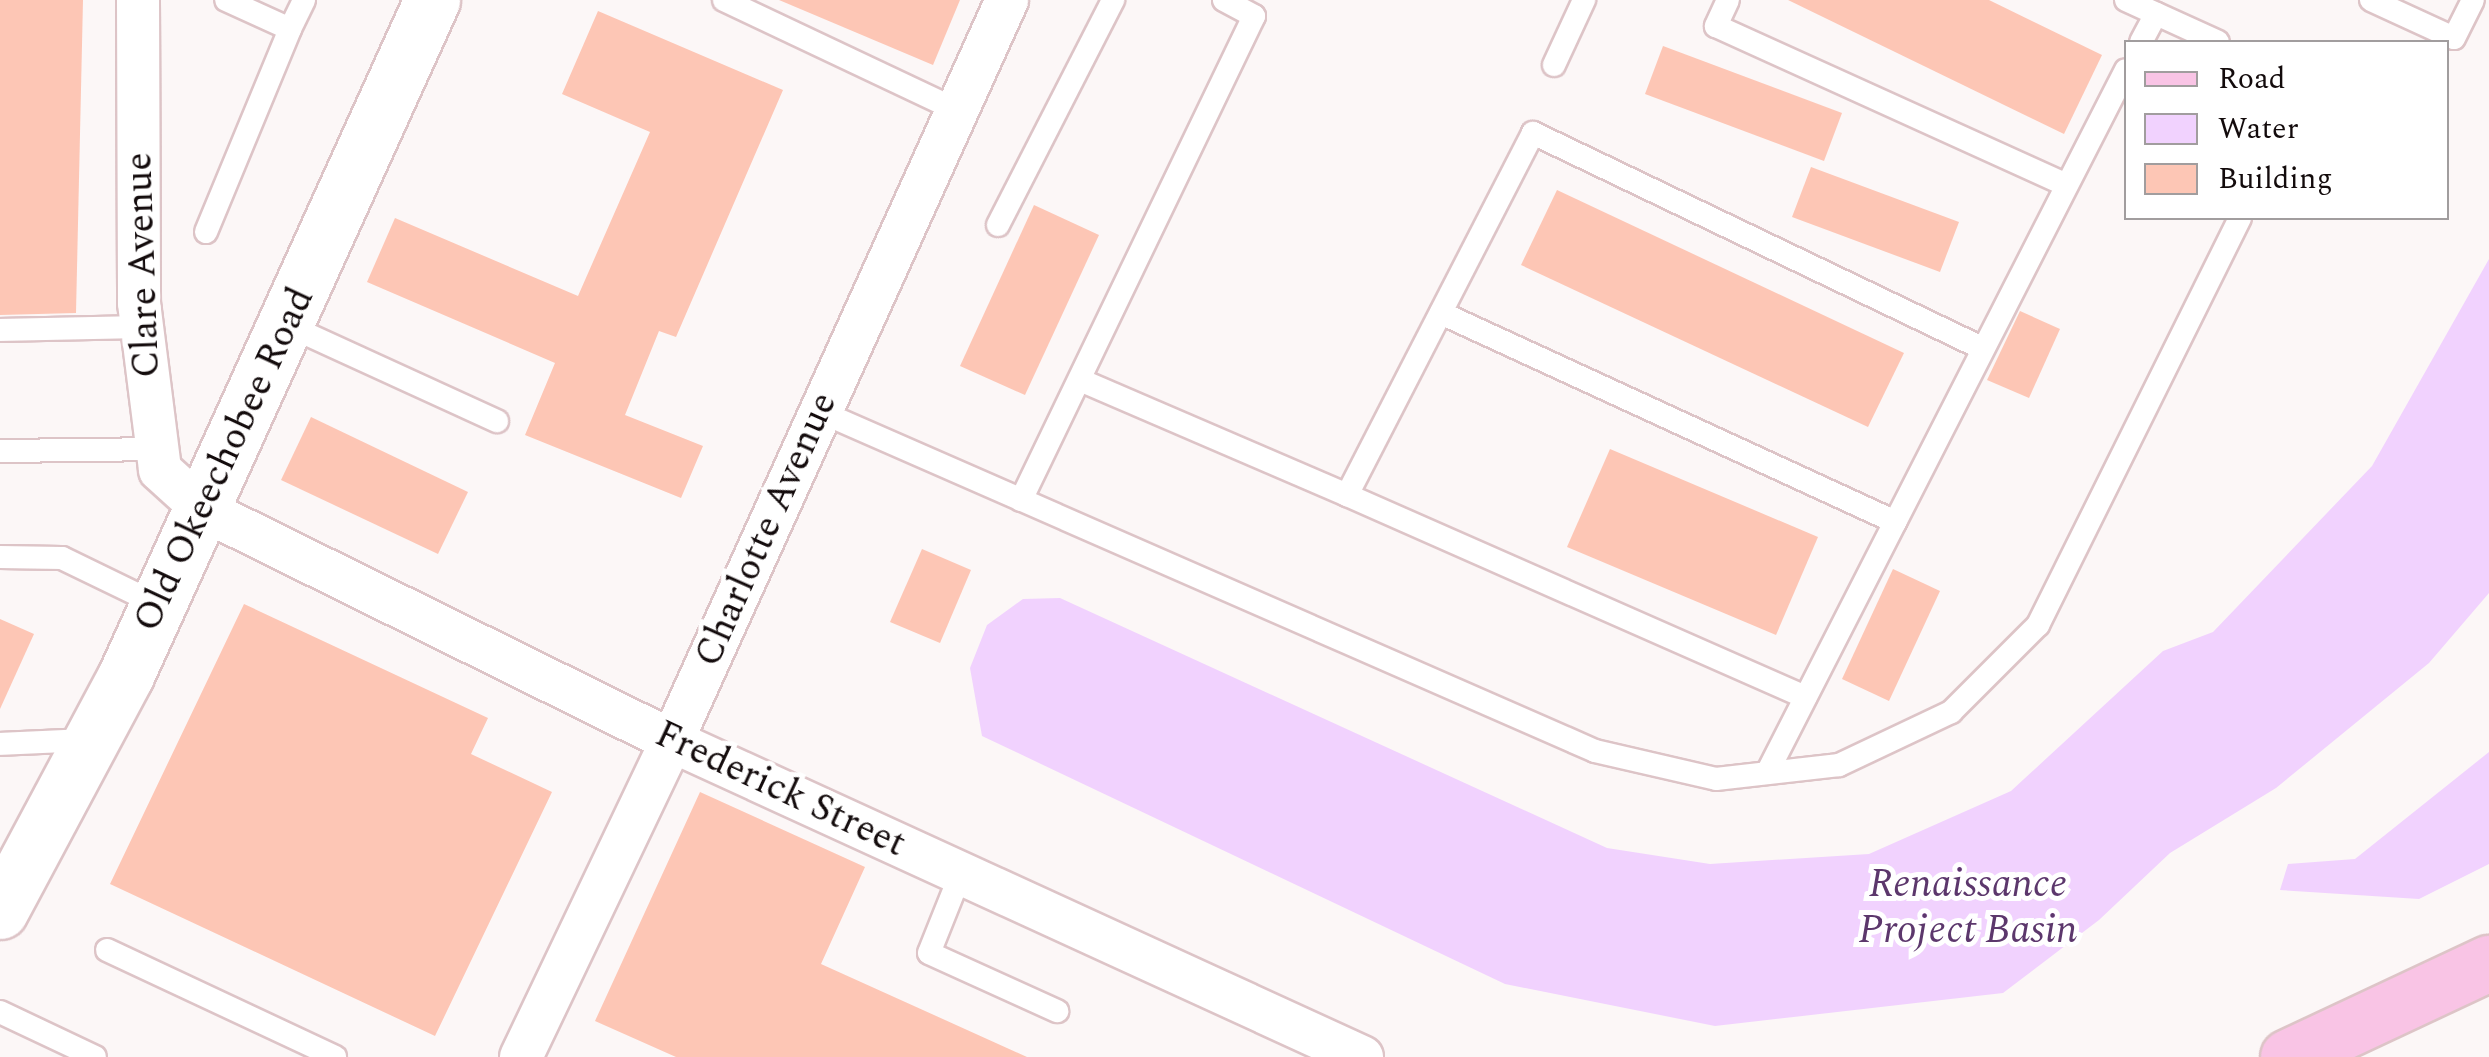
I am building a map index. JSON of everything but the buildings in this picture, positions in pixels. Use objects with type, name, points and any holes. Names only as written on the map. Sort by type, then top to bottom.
[{"type":"main road","points":[[2288,1057],[2485,969]]},
{"type":"street","name":"Clare Avenue","points":[[138,0],[142,328],[157,449],[160,470],[204,510]]},
{"type":"street","name":"Old Okeechobee Road","points":[[0,912],[13,859],[91,740],[204,510],[432,0]]},
{"type":"street","name":"Charlotte Avenue","points":[[520,1057],[672,741],[1007,0]]},
{"type":"street","name":"Frederick Street","points":[[204,510],[672,741],[1362,1057]]},
{"type":"lane","points":[[226,0],[290,29]]},
{"type":"lane","points":[[206,232],[304,0]]},
{"type":"lane","points":[[724,0],[957,110]]},
{"type":"lane","points":[[998,225],[1114,0]]},
{"type":"lane","points":[[1021,500],[1254,16],[1224,0]]},
{"type":"lane","points":[[1554,65],[1584,0]]},
{"type":"lane","points":[[1728,0],[1716,26],[2066,186]]},
{"type":"lane","points":[[2126,0],[2214,40]]},
{"type":"lane","points":[[2371,0],[2454,38],[2473,0]]},
{"type":"lane","points":[[2142,40],[2156,14]]},
{"type":"lane","points":[[1767,774],[2124,74]]},
{"type":"lane","points":[[1348,495],[1533,133],[1983,349]]},
{"type":"lane","points":[[821,412],[1595,751],[1716,779],[1839,765],[1950,712],[2038,625],[2239,220]]},
{"type":"lane","points":[[1441,313],[1895,522]]},
{"type":"lane","points":[[287,325],[497,421]]},
{"type":"lane","points":[[0,330],[142,328]]},
{"type":"lane","points":[[1080,380],[1806,697]]},
{"type":"lane","points":[[0,451],[157,449]]},
{"type":"lane","points":[[0,557],[62,558],[158,605]]},
{"type":"lane","points":[[0,744],[91,740]]},
{"type":"lane","points":[[961,873],[928,953],[1058,1011]]},
{"type":"lane","points":[[107,950],[335,1057]]},
{"type":"lane","points":[[0,1012],[95,1057]]},
{"type":"water","name":"Renaissance Project Basin","points":[[2489,259],[2489,593],[2429,663],[2276,788],[2170,853],[2099,920],[2003,993],[1715,1026],[1505,984],[982,736],[970,668],[987,625],[1023,599],[1060,598],[1607,848],[1710,864],[1869,854],[2011,791],[2163,651],[2213,632],[2372,466]]},
{"type":"water","points":[[2489,752],[2489,864],[2419,899],[2280,890],[2288,864],[2355,859]]}]
